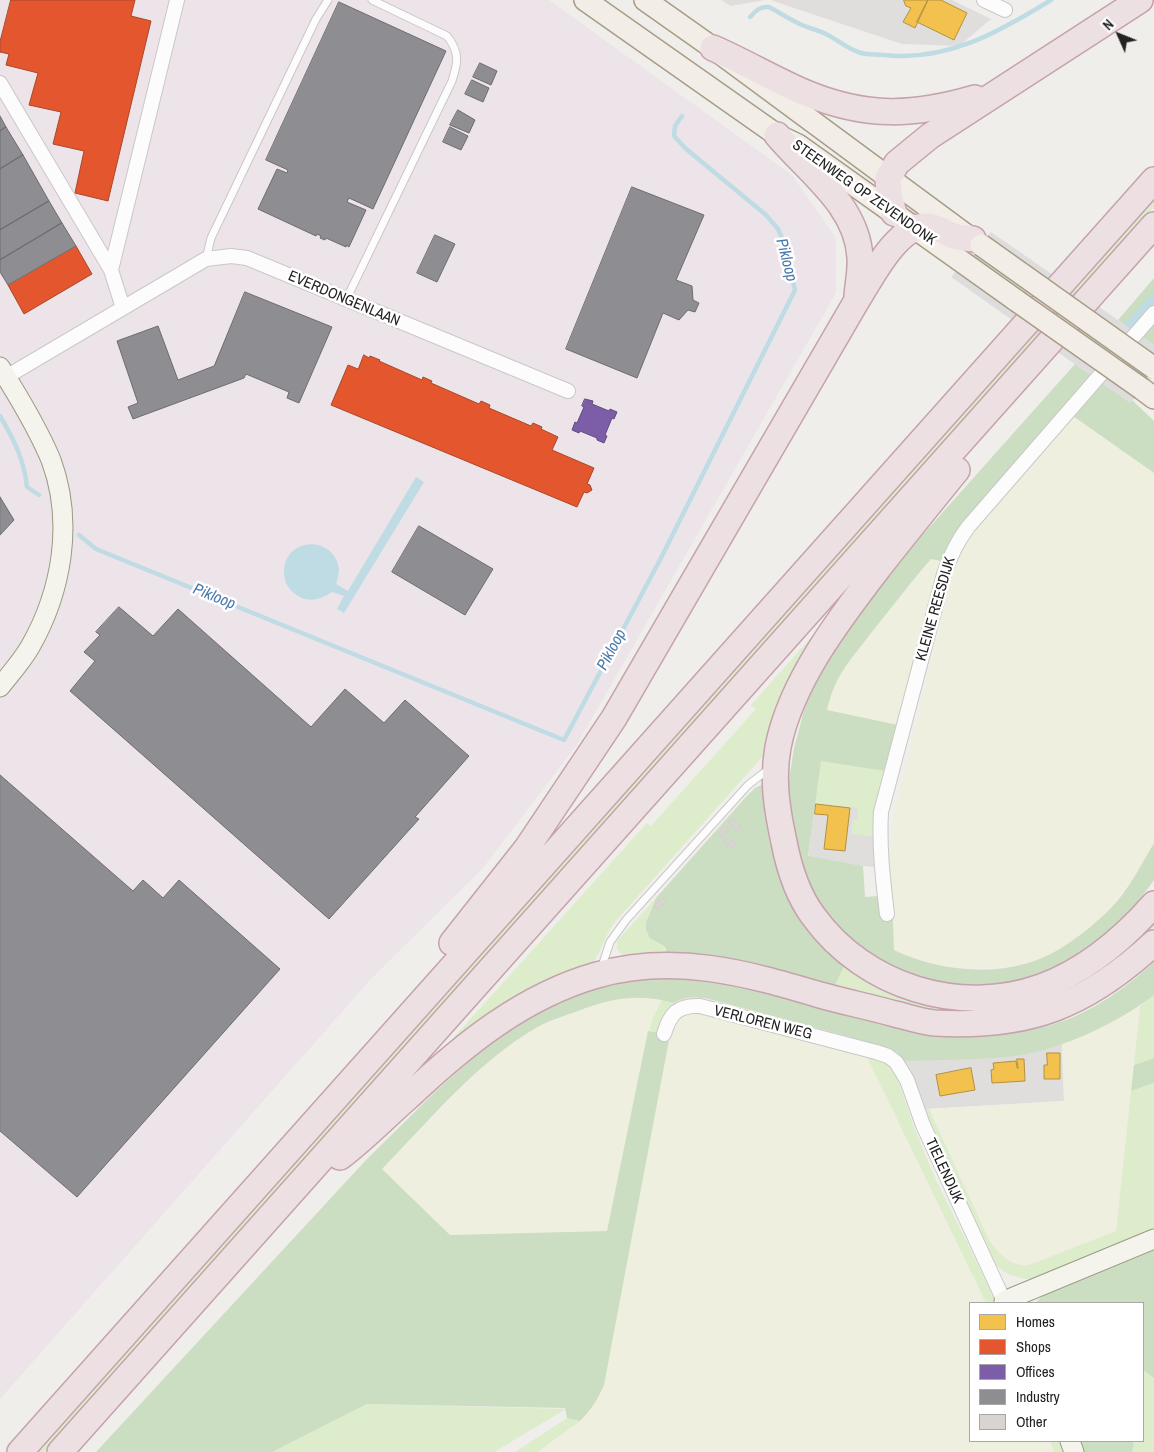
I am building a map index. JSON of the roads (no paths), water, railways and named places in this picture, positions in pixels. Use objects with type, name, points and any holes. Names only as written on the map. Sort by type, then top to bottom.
[{"type":"highway","points":[[894,213],[889,196],[888,178],[897,162],[930,136],[996,92],[1140,0]]},
{"type":"highway","points":[[714,48],[808,94],[858,109],[884,112],[916,112],[948,106],[996,92]]},
{"type":"highway","points":[[777,135],[832,194],[851,225],[858,242],[860,258],[856,302]]},
{"type":"highway","points":[[20,1452],[1154,180]]},
{"type":"highway","points":[[60,1452],[1154,225]]},
{"type":"highway","points":[[398,1028],[413,992],[527,848],[614,718],[856,302],[888,251],[905,235],[916,228],[927,226],[977,242]]},
{"type":"highway","points":[[1014,382],[976,446],[846,611],[809,669],[791,707],[778,747],[774,790],[787,860],[803,900],[814,917],[844,950],[875,973],[895,982],[935,995],[960,998],[1006,996],[1025,992],[1064,977],[1092,959],[1133,926],[1154,904]]},
{"type":"highway","points":[[296,1187],[348,1152],[460,1050],[506,1016],[556,990],[599,974],[649,966],[697,966],[759,977],[824,996],[933,1023],[1001,1022],[1057,1009],[1080,998],[1120,972],[1154,943]]},
{"type":"main road","name":"STEENWEG OP ZEVENDONK","points":[[585,0],[777,135],[798,146],[916,228],[1148,394]]},
{"type":"main road","name":"STEENWEG OP ZEVENDONK","points":[[645,0],[714,48],[888,178],[1154,368]]},
{"type":"street","points":[[110,270],[177,0]]},
{"type":"street","points":[[984,0],[1005,10]]},
{"type":"street","points":[[0,83],[110,270],[123,308]]},
{"type":"street","name":"EVERDONGENLAAN","points":[[0,687],[29,648],[49,609],[59,569],[64,535],[61,500],[50,460],[3,372],[123,308],[206,259],[231,256],[247,258],[568,391]]},
{"type":"street","name":"KLEINE REESDIJK","points":[[887,914],[881,856],[881,812],[950,556],[957,541],[968,527],[1154,313]]},
{"type":"street","name":"VERLOREN WEG","points":[[664,1034],[668,1021],[673,1014],[690,1006],[700,1006],[876,1052]]},
{"type":"street","name":"TIELENDIJK","points":[[876,1052],[888,1056],[896,1062],[907,1080],[923,1125],[1004,1302],[1154,1239]]},
{"type":"lane","points":[[206,259],[210,238],[312,28],[328,0]]},
{"type":"lane","points":[[346,300],[452,81],[457,66],[457,53],[453,43],[447,36],[372,0]]},
{"type":"lane","points":[[599,974],[610,942],[626,920],[748,785],[765,772],[776,768]]},
{"type":"water","points":[[1154,291],[1154,306],[1132,330],[1124,325]]},
{"type":"water","points":[[416,477],[424,482],[344,613],[337,609],[344,596],[332,592],[321,598],[308,600],[296,595],[291,590],[284,576],[286,560],[300,546],[310,544],[319,545],[328,550],[335,558],[339,569],[336,584],[348,591]]},
{"type":"waterway","name":"Pikloop","points":[[750,17],[761,8],[769,7],[861,53],[907,56],[929,54],[972,42],[1012,23],[1051,0]]},
{"type":"waterway","name":"Pikloop","points":[[79,535],[96,549],[564,740],[661,558],[795,290],[785,245],[778,229],[766,215],[685,148],[674,136],[675,126],[682,116]]},
{"type":"waterway","name":"Pikloop","points":[[0,416],[18,450],[27,487],[39,495]]}]
